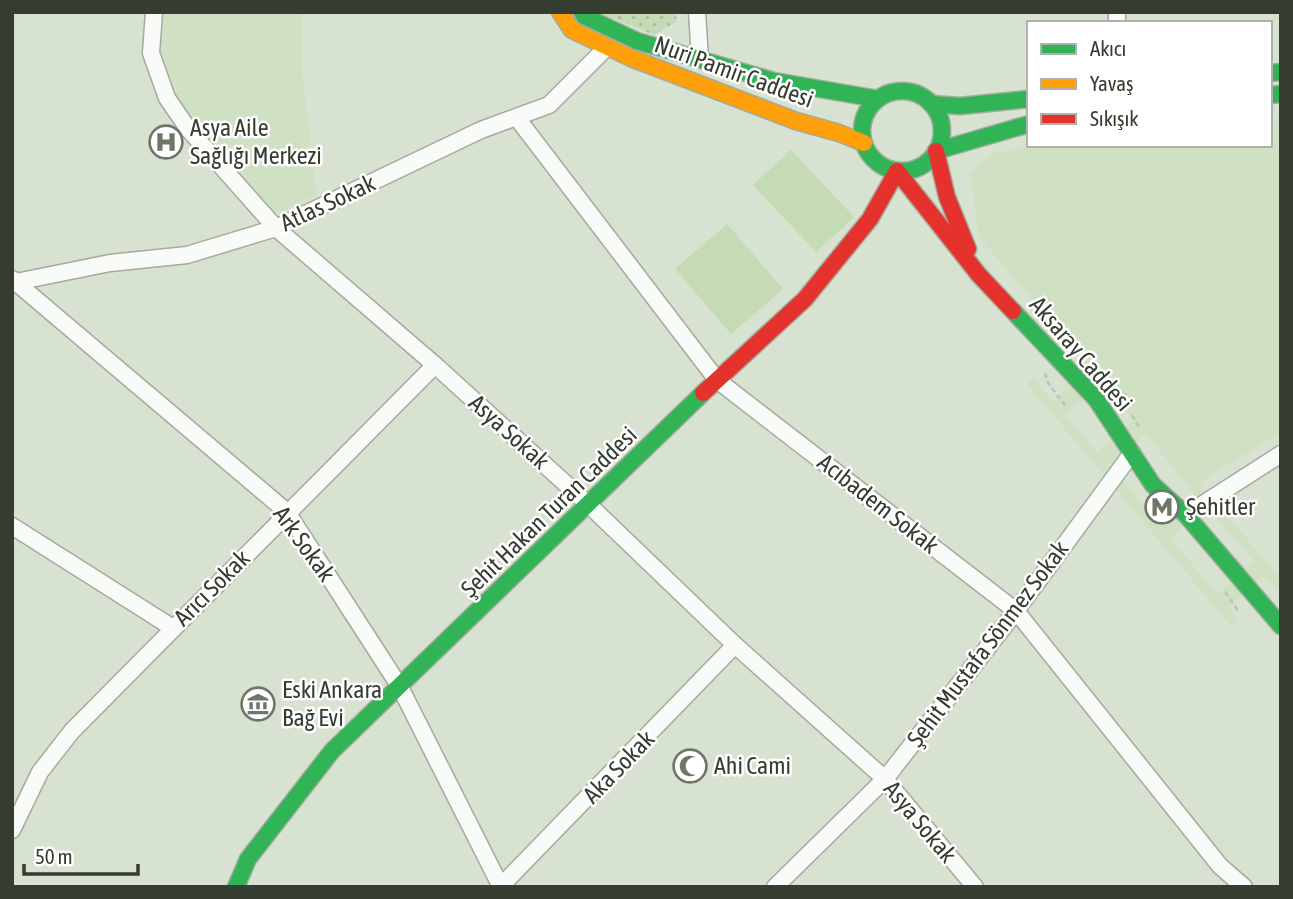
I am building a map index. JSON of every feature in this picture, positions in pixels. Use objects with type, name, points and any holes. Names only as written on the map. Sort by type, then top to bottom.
[{"type":"main road","name":"Nuri Pamir Caddesi","points":[[560,12],[572,30],[631,58],[796,121],[864,143]]},
{"type":"main road","name":"Nuri Pamir Caddesi","points":[[582,12],[584,16],[637,41],[774,81],[878,99]]},
{"type":"main road","points":[[979,275],[947,197],[936,151],[941,127],[938,113],[922,97],[911,92],[888,93],[869,108],[864,119],[864,143],[876,162],[897,171],[919,167],[936,151],[1027,125]]},
{"type":"main road","points":[[931,104],[960,106],[1027,99]]},
{"type":"main road","name":"Şehit Hakan Turan Caddesi","points":[[236,887],[248,859],[332,751],[717,380],[805,299],[870,219],[897,171]]},
{"type":"main road","name":"Aksaray Caddesi","points":[[897,171],[979,275],[1096,399],[1153,485],[1186,515],[1281,626]]},
{"type":"street","name":"Asya Sokak","points":[[154,12],[151,53],[167,98],[189,130],[276,228],[435,365],[589,505],[735,645],[885,779],[975,887]]},
{"type":"street","points":[[697,12],[700,59]]},
{"type":"street","name":"Atlas Sokak","points":[[14,280],[110,263],[187,255],[276,228],[481,130],[549,105],[607,47]]},
{"type":"street","name":"Acıbadem Sokak","points":[[517,118],[717,380],[1016,611],[1220,866],[1244,887]]},
{"type":"street","name":"Ark Sokak","points":[[14,280],[287,512],[400,687],[501,886]]},
{"type":"street","name":"Arıcı Sokak","points":[[12,830],[40,772],[72,731],[435,365]]},
{"type":"street","name":"Şehit Mustafa Sönmez Sokak","points":[[775,887],[885,779],[1016,611],[1132,453]]},
{"type":"street","points":[[1186,515],[1281,454]]},
{"type":"street","points":[[12,526],[173,628]]},
{"type":"street","name":"Aka Sokak","points":[[501,886],[735,645]]},
{"type":"path","points":[[1048,383],[1067,408]]},
{"type":"path","points":[[1120,398],[1126,394]]},
{"type":"shaded area","points":[[164,12],[301,12],[302,69],[316,195],[274,215],[192,120],[176,97],[161,63]]},
{"type":"shaded area","points":[[598,12],[675,12],[677,21],[654,35]]},
{"type":"shaded area","points":[[1281,121],[1281,432],[1201,481],[1196,479],[1281,579],[1281,584],[1276,588],[1265,575],[1228,607],[1239,620],[1231,626],[1027,384],[1034,378],[1053,401],[1089,369],[1070,346],[1072,344],[978,236],[971,174],[993,153],[1034,147],[1272,147],[1272,122]],"holes":[[[1102,383],[1134,420],[1097,452],[1065,414]],[[1146,434],[1195,494],[1159,525],[1109,465],[1118,458],[1127,466],[1130,446]],[[1206,506],[1254,561],[1246,566],[1237,558],[1235,579],[1217,594],[1170,538]]]},
{"type":"shaded area","points":[[791,150],[854,217],[816,252],[753,185]]},
{"type":"shaded area","points":[[727,224],[783,289],[731,334],[675,269]]},
{"type":"traffic: fast","points":[[582,12],[584,16],[637,41],[774,81],[878,99]]},
{"type":"traffic: fast","points":[[1272,73],[1281,72]]},
{"type":"traffic: fast","points":[[902,91],[917,94],[930,103],[939,116],[942,131],[939,146],[930,159],[917,168],[902,171],[887,168],[874,159],[865,146],[862,131],[865,116],[874,103],[887,94],[902,91]]},
{"type":"traffic: fast","points":[[1272,95],[1281,94]]},
{"type":"traffic: fast","points":[[931,104],[960,106],[1027,99]]},
{"type":"traffic: fast","points":[[936,151],[1027,125]]},
{"type":"traffic: fast","points":[[1013,311],[1096,399],[1153,485],[1186,515],[1281,626]]},
{"type":"traffic: fast","points":[[236,887],[248,859],[332,751],[703,393]]},
{"type":"traffic: slow","points":[[560,12],[572,30],[631,58],[796,121],[864,143]]},
{"type":"traffic: jam","points":[[936,151],[947,197],[968,249]]},
{"type":"traffic: jam","points":[[703,393],[805,299],[870,219],[897,171],[979,275],[1013,311]]},
{"type":"place","name":"Asya Aile Sağlığı Merkezi","points":[[166,142]]},
{"type":"place","name":"Şehitler","points":[[1162,507]]},
{"type":"place","name":"Eski Ankara Bağ Evi","points":[[258,704]]},
{"type":"place","name":"Ahi Cami","points":[[690,766]]}]
